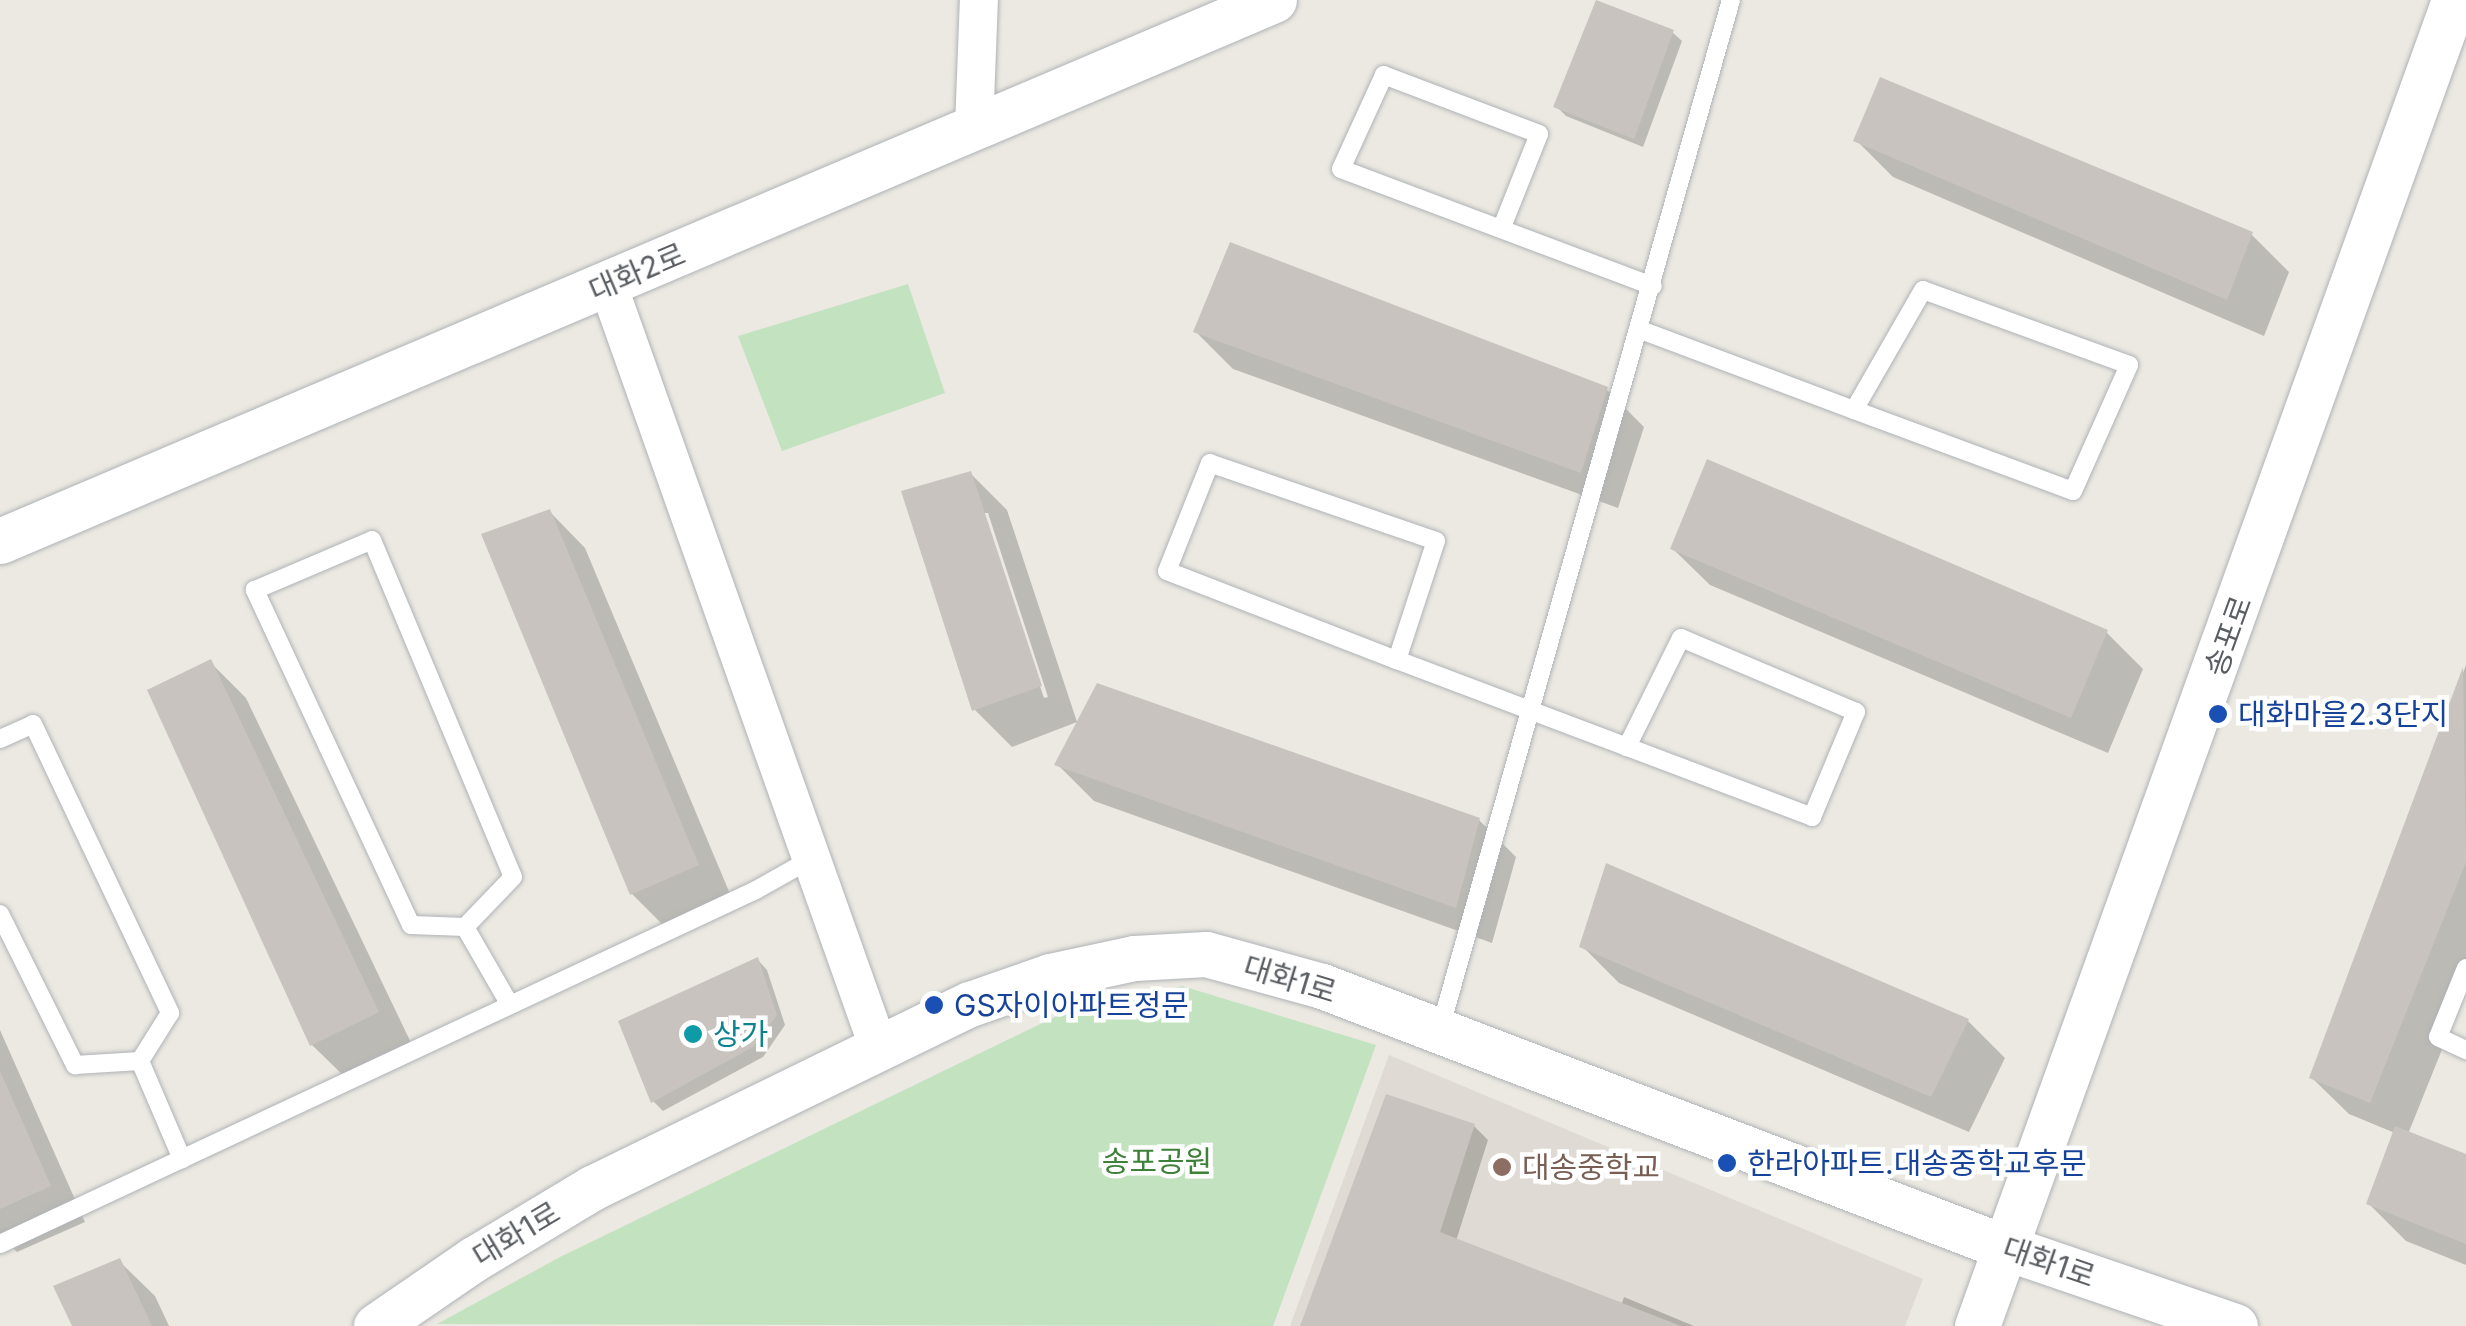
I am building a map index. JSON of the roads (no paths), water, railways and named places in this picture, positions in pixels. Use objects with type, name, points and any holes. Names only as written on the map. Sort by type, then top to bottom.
[{"type":"street","points":[[974,128],[979,0]]},
{"type":"street","name":"대화2로","points":[[0,541],[1274,0]]},
{"type":"street","name":"송포로","points":[[1978,1326],[2454,0]]},
{"type":"street","points":[[608,285],[878,1046]]},
{"type":"street","name":"대화1로","points":[[377,1326],[474,1259],[592,1188],[970,1004],[1050,976],[1134,958],[1206,954],[1322,986],[2006,1248],[2235,1326]]},
{"type":"lane","points":[[1440,1032],[1731,0]]},
{"type":"lane","points":[[1502,227],[1539,134],[1384,75],[1341,169],[1653,286]]},
{"type":"lane","points":[[1641,330],[1854,410],[2072,491],[2128,364],[1922,290],[1854,410]]},
{"type":"lane","points":[[1397,660],[1436,541],[1210,463],[1168,571],[1397,660],[1812,818],[1856,712],[1681,638],[1627,747]]},
{"type":"lane","points":[[372,540],[513,877],[465,927],[411,925],[255,590],[372,540]]},
{"type":"lane","points":[[0,739],[33,724],[170,1014],[140,1061]]},
{"type":"lane","points":[[0,1244],[756,890],[811,859]]},
{"type":"lane","points":[[0,914],[74,1064],[140,1061]]},
{"type":"lane","points":[[465,927],[510,1005]]},
{"type":"lane","points":[[2466,970],[2438,1037],[2466,1050]]},
{"type":"lane","points":[[140,1061],[182,1159]]},
{"type":"place","name":"대화마을2.3단지","points":[[2218,714]]},
{"type":"place","name":"GS자이아파트정문","points":[[934,1005]]},
{"type":"place","name":"상가","points":[[693,1034]]},
{"type":"place","name":"한라아파트.대송중학교후문","points":[[1727,1163]]},
{"type":"place","name":"대송중학교","points":[[1502,1167]]},
{"type":"park label","name":"송포공원","points":[[1157,1161]]}]
